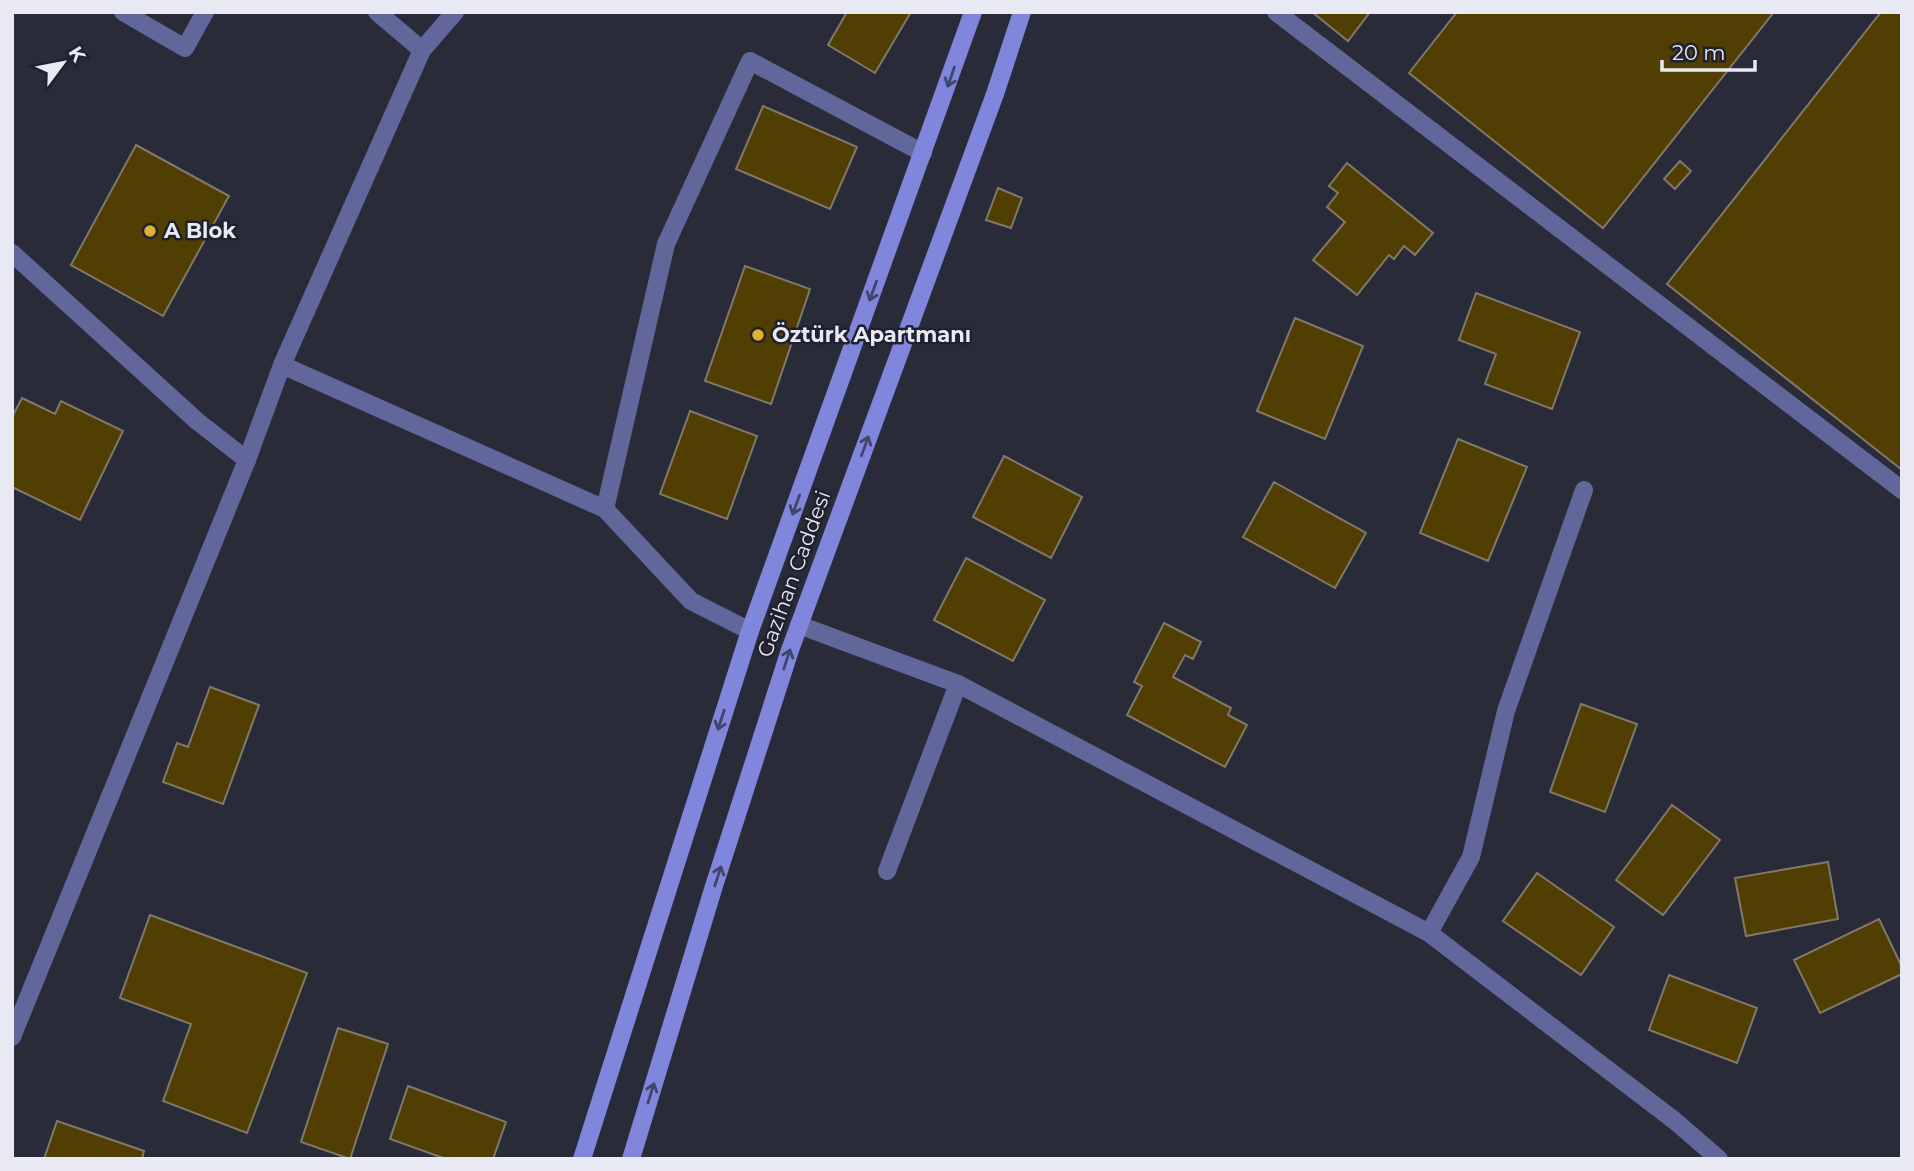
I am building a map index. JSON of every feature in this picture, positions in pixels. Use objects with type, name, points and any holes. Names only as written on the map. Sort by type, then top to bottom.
[{"type":"main road","name":"Gazihan Caddesi","points":[[582,1159],[750,631],[973,12]]},
{"type":"main road","name":"Gazihan Caddesi","points":[[631,1159],[714,886],[799,625],[995,94],[1022,12]]},
{"type":"street","points":[[123,12],[185,48],[205,12]]},
{"type":"street","points":[[377,12],[422,50]]},
{"type":"street","points":[[12,1037],[247,460],[282,365],[422,50],[455,12]]},
{"type":"street","points":[[1276,12],[1902,490]]},
{"type":"street","points":[[605,509],[666,244],[750,61],[923,153]]},
{"type":"street","points":[[12,253],[197,421],[247,460]]},
{"type":"street","points":[[282,365],[605,509],[691,601],[750,631]]},
{"type":"street","points":[[1429,933],[1471,858],[1506,711],[1584,490]]},
{"type":"street","points":[[799,625],[958,684],[1429,933],[1675,1121],[1718,1159]]},
{"type":"street","points":[[887,871],[958,684]]},
{"type":"building","points":[[847,12],[911,12],[875,73],[828,45]]},
{"type":"building","points":[[1312,12],[1370,12],[1348,41]]},
{"type":"building","points":[[1457,12],[1774,12],[1603,228],[1409,73]]},
{"type":"building","points":[[1881,12],[1902,12],[1902,470],[1667,284]]},
{"type":"building","points":[[763,106],[857,147],[830,209],[736,169]]},
{"type":"building","name":"A Blok","points":[[136,145],[229,196],[163,316],[71,265]]},
{"type":"building","points":[[1680,161],[1691,171],[1675,189],[1664,179]]},
{"type":"building","points":[[1347,163],[1433,233],[1415,255],[1404,246],[1394,259],[1389,255],[1357,295],[1313,260],[1345,222],[1327,207],[1338,193],[1329,186]]},
{"type":"building","points":[[998,188],[1022,198],[1011,228],[986,220]]},
{"type":"building","name":"Öztürk Apartmanı","points":[[745,266],[810,289],[771,404],[705,381]]},
{"type":"building","points":[[1476,293],[1580,332],[1552,409],[1485,384],[1496,354],[1459,340]]},
{"type":"building","points":[[1295,318],[1363,346],[1325,439],[1257,411]]},
{"type":"building","points":[[22,398],[55,414],[61,401],[123,431],[80,520],[12,487],[12,417]]},
{"type":"building","points":[[690,411],[757,436],[727,519],[660,494]]},
{"type":"building","points":[[1458,439],[1527,467],[1488,561],[1420,533]]},
{"type":"building","points":[[1004,456],[1082,497],[1051,558],[973,517]]},
{"type":"building","points":[[1274,482],[1366,533],[1335,588],[1243,537]]},
{"type":"building","points":[[966,558],[1045,600],[1013,661],[934,620]]},
{"type":"building","points":[[1164,623],[1201,642],[1193,659],[1185,655],[1173,677],[1231,708],[1228,715],[1247,725],[1225,767],[1127,715],[1142,686],[1134,682]]},
{"type":"building","points":[[210,687],[259,705],[223,804],[163,782],[177,743],[188,747]]},
{"type":"building","points":[[1581,704],[1637,724],[1605,812],[1550,792]]},
{"type":"building","points":[[1672,805],[1720,840],[1663,915],[1616,880]]},
{"type":"building","points":[[1828,862],[1838,919],[1746,936],[1735,878]]},
{"type":"building","points":[[1537,873],[1614,927],[1581,975],[1503,921]]},
{"type":"building","points":[[150,915],[307,973],[247,1133],[163,1101],[191,1024],[120,998]]},
{"type":"building","points":[[1879,919],[1902,967],[1902,974],[1820,1013],[1794,960]]},
{"type":"building","points":[[1669,975],[1757,1008],[1737,1063],[1649,1030]]},
{"type":"building","points":[[338,1028],[388,1044],[350,1159],[301,1142]]},
{"type":"building","points":[[408,1086],[506,1122],[493,1159],[446,1159],[390,1139]]},
{"type":"building","points":[[57,1121],[144,1151],[142,1159],[44,1159]]},
{"type":"place","name":"A Blok","points":[[150,231]]},
{"type":"place","name":"Öztürk Apartmanı","points":[[758,335]]}]
